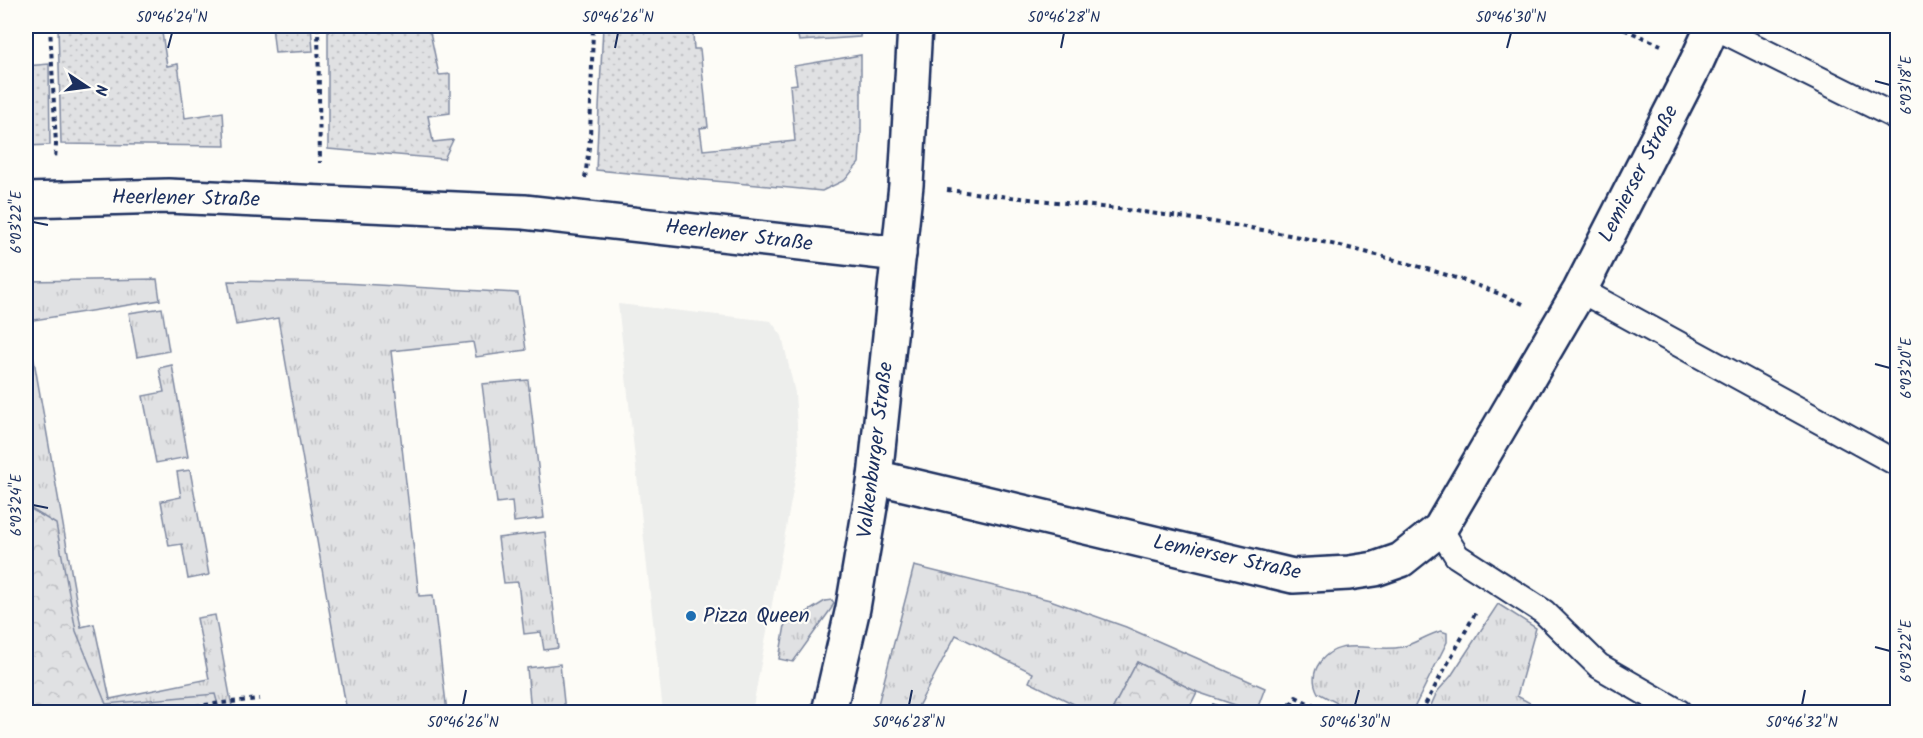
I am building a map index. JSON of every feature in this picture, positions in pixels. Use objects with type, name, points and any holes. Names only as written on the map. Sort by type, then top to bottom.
[{"type":"street","name":"Valkenburger Straße","points":[[829,712],[853,608],[875,477],[906,185],[915,26]]},
{"type":"street","name":"Lemierser Straße","points":[[875,477],[1293,576],[1349,573],[1375,569],[1401,560],[1440,529],[1562,322],[1713,26]]},
{"type":"street","name":"Heerlener Straße","points":[[39,199],[168,196],[525,212],[899,254]]},
{"type":"lane","points":[[1713,26],[1898,118]]},
{"type":"lane","points":[[1580,290],[1898,464]]},
{"type":"lane","points":[[1440,529],[1457,556],[1544,612],[1599,666],[1679,712]]},
{"type":"path","points":[[39,199],[56,144],[50,26]]},
{"type":"path","points":[[318,26],[321,203]]},
{"type":"path","points":[[580,217],[590,139],[592,26]]},
{"type":"path","points":[[906,185],[1169,215],[1264,229],[1353,248],[1439,272],[1497,292],[1562,322]]},
{"type":"path","points":[[1421,712],[1494,579]]},
{"type":"path","points":[[1285,712],[1296,697],[1326,712]]},
{"type":"path","points":[[142,712],[259,699]]},
{"type":"path","points":[[1207,712],[1211,705],[1238,712]]},
{"type":"shaded area","points":[[618,304],[771,321],[782,336],[795,393],[799,458],[752,712],[663,712]]},
{"type":"green space","points":[[58,26],[161,26],[167,66],[178,64],[185,118],[223,112],[225,146],[61,144]]},
{"type":"green space","points":[[272,26],[311,26],[313,51],[275,53]]},
{"type":"green space","points":[[328,26],[452,26],[453,28],[430,32],[439,75],[450,74],[450,113],[428,116],[433,142],[453,140],[444,159],[328,149]]},
{"type":"green space","points":[[603,26],[699,26],[700,33],[693,34],[694,49],[700,49],[708,127],[700,128],[703,150],[795,141],[790,85],[797,84],[794,66],[861,55],[859,163],[845,180],[822,191],[596,170]]},
{"type":"green space","points":[[796,26],[861,26],[860,37],[799,41]]},
{"type":"green space","points":[[49,64],[50,145],[26,146],[26,66]]},
{"type":"green space","points":[[157,279],[160,300],[27,321],[81,627],[94,624],[110,699],[209,679],[197,618],[215,615],[233,712],[26,712],[26,281]]},
{"type":"green space","points":[[228,281],[343,283],[518,293],[526,350],[476,357],[473,342],[391,351],[419,596],[433,595],[447,712],[347,712],[278,318],[236,325]]},
{"type":"green space","points":[[162,308],[169,351],[137,357],[129,313]]},
{"type":"green space","points":[[172,365],[188,457],[156,463],[143,396],[164,392],[159,368]]},
{"type":"green space","points":[[528,380],[544,518],[514,522],[512,501],[497,503],[482,384]]},
{"type":"green space","points":[[190,470],[209,575],[188,579],[182,544],[169,546],[161,501],[181,497],[177,472]]},
{"type":"green space","points":[[26,506],[56,524],[76,631],[106,704],[215,694],[220,712],[26,712]]},
{"type":"green space","points":[[545,532],[558,648],[544,650],[541,632],[524,634],[518,582],[504,583],[498,538]]},
{"type":"green space","points":[[914,566],[1050,600],[1126,627],[1265,688],[1256,712],[1197,692],[1137,662],[1111,712],[1086,712],[1029,682],[1033,673],[956,635],[915,712],[876,712]]},
{"type":"green space","points":[[832,600],[834,603],[831,609],[793,662],[779,659],[787,614],[801,616],[825,601]]},
{"type":"green space","points":[[1498,604],[1536,628],[1517,696],[1546,712],[1428,712],[1437,692],[1451,676]]},
{"type":"green space","points":[[1441,631],[1447,633],[1447,642],[1412,712],[1354,712],[1318,693],[1314,677],[1316,669],[1320,662],[1332,652],[1347,647],[1402,647]]},
{"type":"green space","points":[[1137,662],[1197,692],[1187,712],[1111,712]]},
{"type":"green space","points":[[560,664],[565,712],[531,712],[527,668]]},
{"type":"place","name":"Pizza Queen","points":[[691,616]]}]
